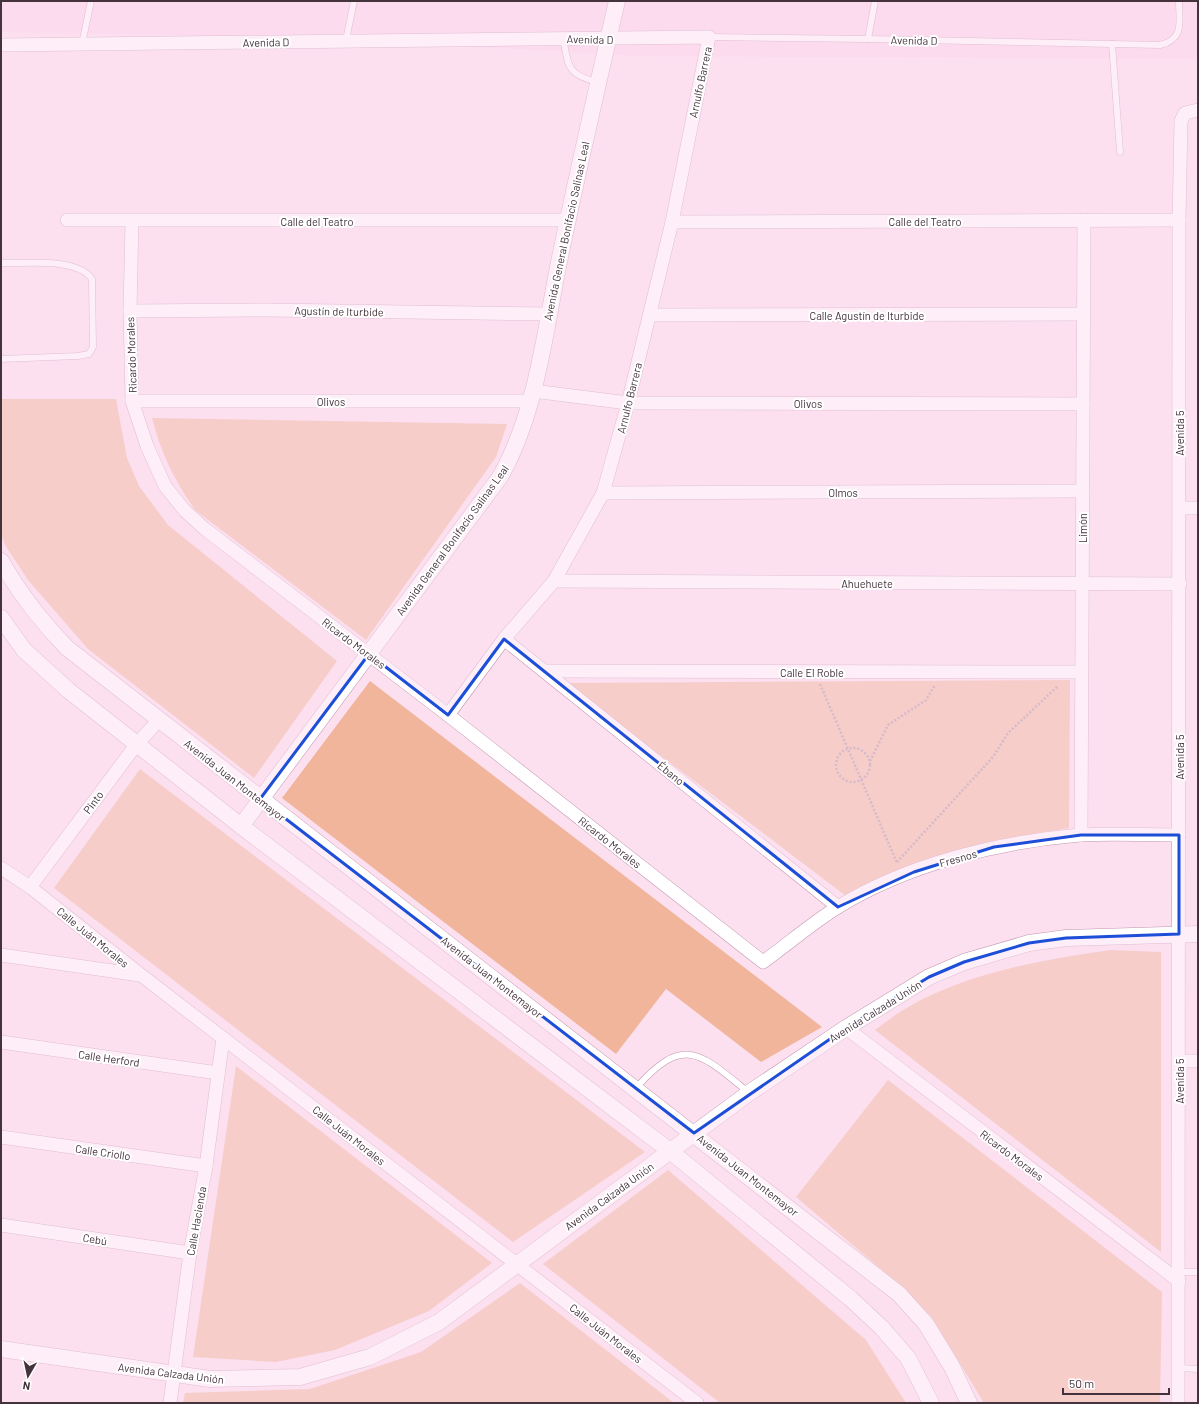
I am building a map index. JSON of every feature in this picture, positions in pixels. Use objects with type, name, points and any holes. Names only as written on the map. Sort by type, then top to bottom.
[{"type":"street","name":"Avenida General Bonifacio Salinas Leal","points":[[241,826],[500,477],[512,456],[520,437],[531,396],[598,82],[617,1]]},
{"type":"street","name":"Avenida D","points":[[1,46],[346,40],[709,37]]},
{"type":"street","name":"Arnulfo Barrera","points":[[448,715],[504,639],[554,581],[603,493],[628,403],[672,222],[709,37]]},
{"type":"street","name":"Avenida 5","points":[[1178,1403],[1180,584],[1179,220],[1182,121],[1185,113],[1198,110]]},
{"type":"street","name":"Calle del Teatro","points":[[67,220],[568,220]]},
{"type":"street","name":"Limón","points":[[1081,835],[1076,672],[1082,584],[1084,220]]},
{"type":"street","name":"Calle del Teatro","points":[[672,222],[1179,220]]},
{"type":"street","name":"Ricardo Morales","points":[[132,221],[130,311],[132,401],[155,467],[172,498],[211,534],[448,715],[763,962]]},
{"type":"street","name":"Agustín de Iturbide","points":[[130,311],[268,310],[549,314]]},
{"type":"street","name":"Calle Agustín de Iturbide","points":[[650,315],[1083,314]]},
{"type":"street","name":"Olivos","points":[[132,401],[531,396],[628,403],[1083,404]]},
{"type":"street","name":"Olmos","points":[[603,493],[1083,491]]},
{"type":"street","points":[[1180,508],[1198,508]]},
{"type":"street","name":"Avenida Juan Montemayor","points":[[1,561],[12,580],[33,609],[67,648],[900,1294],[926,1324],[952,1367],[969,1403]]},
{"type":"street","name":"Ahuehuete","points":[[554,581],[1180,584]]},
{"type":"street","points":[[1,618],[24,650],[42,668],[136,745],[670,1152],[852,1299],[882,1328],[908,1358],[931,1403]]},
{"type":"street","name":"Ébano","points":[[504,639],[838,907]]},
{"type":"street","name":"Calle El Roble","points":[[544,671],[1076,672]]},
{"type":"street","name":"Pinto","points":[[30,887],[136,745],[158,720]]},
{"type":"street","name":"Fresnos","points":[[763,962],[838,907],[903,876],[952,858],[994,848],[1081,835],[1179,835]]},
{"type":"street","name":"Calle Juán Morales","points":[[1,868],[30,887],[141,975],[697,1403]]},
{"type":"street","name":"Avenida Calzada Unión","points":[[1,1349],[210,1379],[280,1379],[300,1377],[350,1364],[388,1349],[439,1322],[516,1263],[749,1093],[846,1028],[929,977],[964,962],[993,952],[1029,943],[1066,938],[1198,934]]},
{"type":"street","points":[[1,955],[141,975]]},
{"type":"street","name":"Ricardo Morales","points":[[846,1028],[1179,1277]]},
{"type":"street","name":"Calle Hacienda","points":[[170,1403],[190,1253],[206,1166],[223,1038]]},
{"type":"street","name":"Calle Herford","points":[[1,1042],[218,1073]]},
{"type":"street","points":[[1179,1061],[1198,1061]]},
{"type":"street","name":"Calle Criollo","points":[[1,1137],[206,1166]]},
{"type":"street","name":"Cebú","points":[[1,1225],[190,1253]]},
{"type":"lane","points":[[82,45],[91,1]]},
{"type":"lane","points":[[346,40],[354,1]]},
{"type":"lane","points":[[868,39],[876,1]]},
{"type":"lane","name":"Avenida D","points":[[709,37],[1160,45],[1171,43],[1177,37],[1179,29],[1179,1]]},
{"type":"lane","points":[[563,38],[568,65],[573,72],[578,76],[598,82]]},
{"type":"lane","points":[[1112,44],[1120,152]]},
{"type":"lane","points":[[1,263],[67,264],[89,274],[92,279],[93,347],[89,354],[78,356],[1,359]]},
{"type":"lane","points":[[636,1088],[661,1063],[676,1056],[690,1054],[703,1058],[714,1064],[749,1093]]},
{"type":"lane","points":[[1179,1277],[1198,1272]]},
{"type":"lane","points":[[1179,1368],[1198,1369]]},
{"type":"path","points":[[815,672],[903,876]]},
{"type":"path","points":[[870,761],[863,751],[857,748],[848,748],[840,753],[837,758],[835,770],[838,775],[848,782],[854,783],[862,780],[868,773],[870,761],[888,725],[930,696],[939,672]]},
{"type":"path","points":[[897,862],[993,758],[1008,733],[1076,672]]},
{"type":"highlighted area","points":[[504,639],[838,907],[914,872],[994,847],[1081,835],[1179,835],[1179,934],[1066,938],[1029,943],[964,962],[929,977],[846,1028],[694,1133],[260,799],[369,654],[448,715]]},
{"type":"shaded area","points":[[1,1],[1198,1],[1198,59],[634,56],[345,39],[1,32]]},
{"type":"shaded area","points":[[1,399],[116,399],[127,458],[139,486],[168,525],[337,661],[254,778],[88,649],[28,580],[5,545],[1,534]]},
{"type":"shaded area","points":[[152,418],[507,424],[496,457],[366,640],[195,510],[169,466]]},
{"type":"shaded area","points":[[1070,680],[1069,828],[1001,840],[846,896],[565,683]]},
{"type":"shaded area","points":[[370,681],[822,1027],[761,1062],[666,989],[616,1054],[282,798]]},
{"type":"shaded area","points":[[140,769],[645,1152],[513,1242],[54,888]]},
{"type":"shaded area","points":[[1110,950],[1161,952],[1161,1252],[875,1030],[901,1011],[928,997],[978,977],[1057,958]]},
{"type":"shaded area","points":[[236,1066],[492,1263],[429,1311],[335,1350],[276,1362],[193,1357]]},
{"type":"shaded area","points":[[888,1080],[1162,1292],[1160,1403],[984,1403],[931,1316],[882,1270],[796,1197]]},
{"type":"shaded area","points":[[668,1170],[866,1340],[906,1403],[720,1403],[543,1264]]},
{"type":"shaded area","points":[[520,1283],[674,1403],[183,1403],[185,1393],[310,1389],[421,1352]]}]
